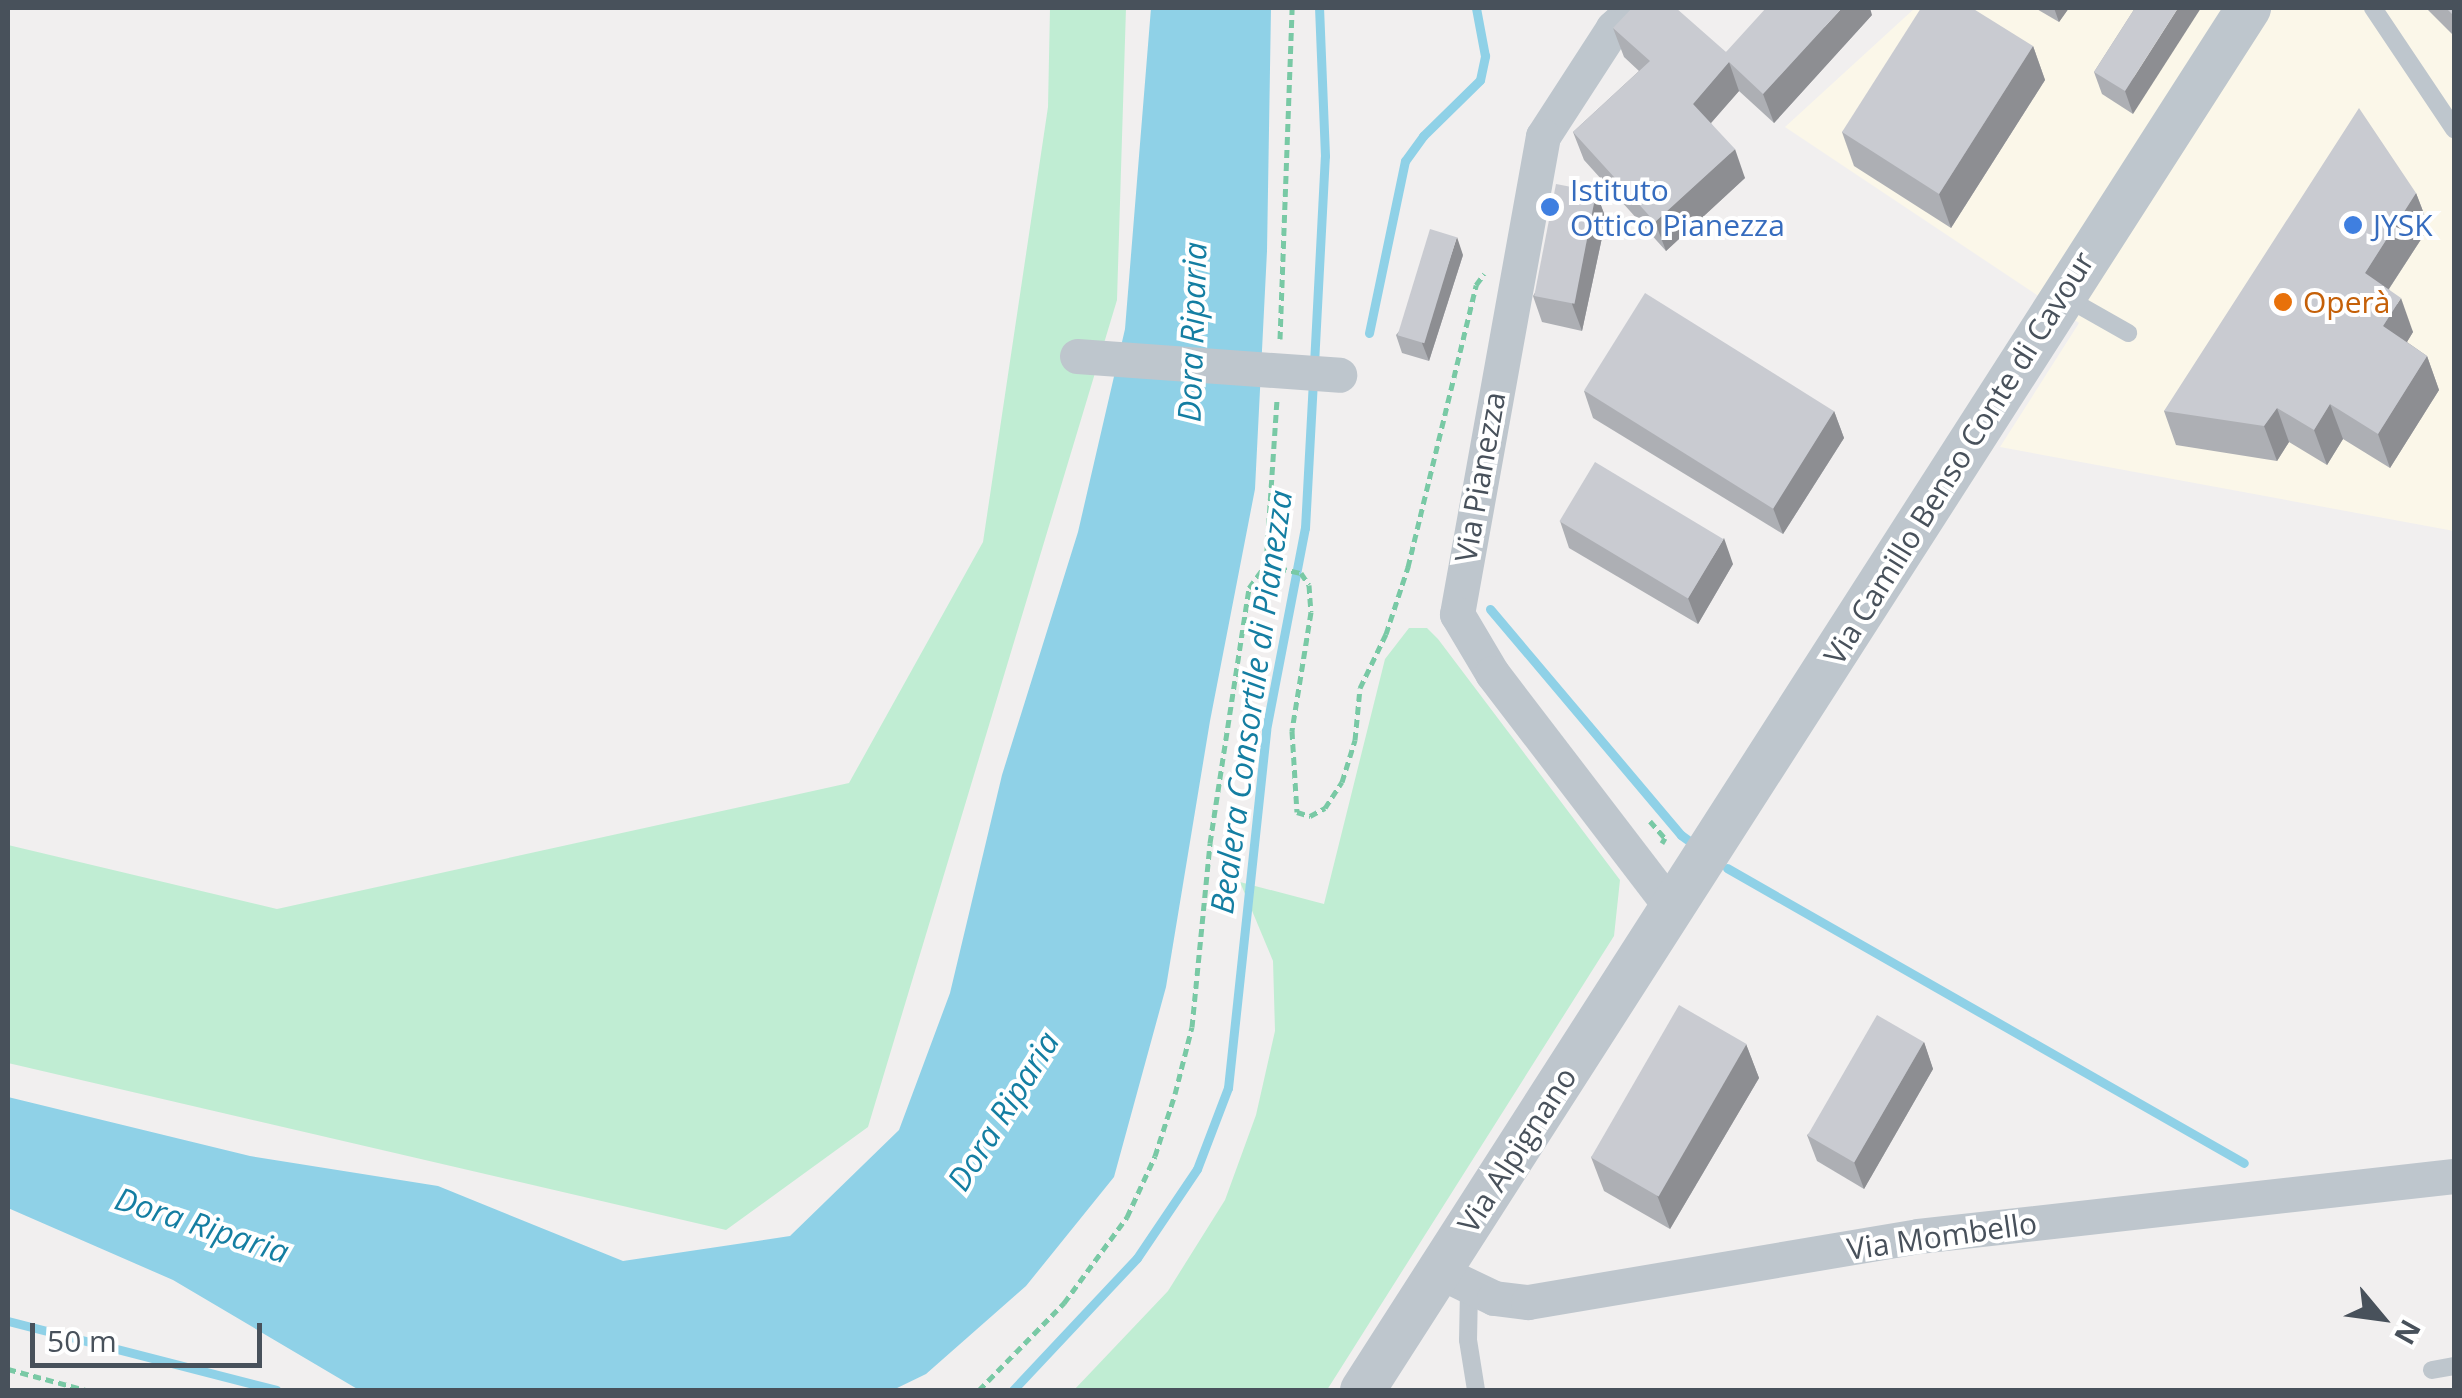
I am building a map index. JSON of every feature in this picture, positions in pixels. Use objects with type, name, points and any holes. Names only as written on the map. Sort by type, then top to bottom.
[{"type":"street","name":"Via Pianezza","points":[[1634,8],[1613,28],[1542,136],[1457,614],[1492,674],[1673,910]]},
{"type":"street","name":"Via Camillo Benso Conte di Cavour","points":[[1673,910],[2061,295],[2248,8]]},
{"type":"street","points":[[1077,356],[1339,375]]},
{"type":"street","name":"Via Alpignano","points":[[1362,1390],[1454,1280],[1673,910]]},
{"type":"street","name":"Via Mombello","points":[[1454,1280],[1494,1298],[1528,1302],[1918,1236],[2454,1176]]},
{"type":"lane","points":[[2372,8],[2454,128]]},
{"type":"lane","points":[[2061,295],[2128,334]]},
{"type":"lane","points":[[1454,1280],[1476,1390]]},
{"type":"lane","points":[[2432,1370],[2454,1366]]},
{"type":"path","points":[[1280,345],[1292,8]]},
{"type":"path","points":[[1266,565],[1301,572],[1310,584],[1310,612],[1292,731],[1297,812],[1310,816],[1325,808],[1342,782],[1351,754],[1360,688],[1386,634],[1408,567],[1476,286],[1485,272]]},
{"type":"path","points":[[979,1390],[1064,1303],[1127,1217],[1155,1156],[1192,1027],[1210,844],[1249,588],[1266,565],[1278,385]]},
{"type":"path","points":[[1640,809],[1665,838],[1645,874]]},
{"type":"path","points":[[8,1369],[86,1390]]},
{"type":"shaded area","points":[[1915,8],[2454,8],[2454,531],[2000,447],[2079,323],[1785,127]]},
{"type":"green space","points":[[1050,8],[1126,8],[1117,300],[868,1127],[726,1230],[8,1063],[8,845],[277,909],[849,783],[983,542],[1048,107]]},
{"type":"green space","points":[[1409,628],[1427,628],[1438,639],[1620,880],[1614,936],[1327,1390],[1074,1390],[1168,1291],[1225,1200],[1256,1115],[1275,1031],[1273,961],[1240,882],[1324,904],[1385,659]]},
{"type":"water","name":"Dora Riparia","points":[[1151,8],[1271,8],[1267,251],[1255,489],[1210,721],[1166,987],[1114,1177],[1026,1286],[926,1374],[893,1390],[359,1390],[173,1280],[8,1208],[8,1097],[250,1156],[438,1186],[623,1261],[790,1236],[899,1130],[950,993],[1002,775],[1078,532],[1125,329]]},
{"type":"building","points":[[1632,8],[1676,8],[1726,52],[1766,8],[1842,8],[1763,94],[1729,62],[1693,104],[1735,149],[1655,222],[1573,132],[1650,61],[1613,28]]},
{"type":"building","points":[[1921,8],[1972,8],[2033,46],[1939,194],[1842,132]]},
{"type":"building","points":[[2135,8],[2178,8],[2125,91],[2094,72]]},
{"type":"building","points":[[2359,108],[2416,193],[2365,273],[2401,298],[2383,326],[2427,356],[2378,434],[2330,404],[2314,430],[2277,408],[2264,426],[2164,411]]},
{"type":"building","points":[[1556,184],[1596,192],[1574,304],[1534,296]]},
{"type":"building","points":[[1430,229],[1457,237],[1424,343],[1398,335]]},
{"type":"building","points":[[1645,293],[1834,411],[1773,509],[1584,391]]},
{"type":"building","points":[[1595,462],[1724,539],[1688,598],[1559,521]]},
{"type":"building","points":[[1679,1005],[1747,1044],[1659,1196],[1591,1157]]},
{"type":"building","points":[[1877,1015],[1924,1042],[1854,1162],[1808,1135]]},
{"type":"waterway","name":"Bealera Consortile di Pianezza","points":[[1314,364],[1325,156],[1319,8]]},
{"type":"waterway","points":[[1369,333],[1405,161],[1423,136],[1480,80],[1485,56],[1476,8]]},
{"type":"waterway","name":"Bealera Consortile di Pianezza","points":[[1013,1390],[1137,1258],[1197,1169],[1228,1088],[1266,730],[1305,528],[1313,380]]},
{"type":"waterway","points":[[1490,609],[1681,835],[1695,845]]},
{"type":"waterway","points":[[1727,868],[2244,1163]]},
{"type":"waterway","points":[[8,1321],[276,1390]]},
{"type":"place","name":"Istituto Ottico Pianezza","points":[[1550,207]]},
{"type":"place","name":"JYSK","points":[[2353,225]]},
{"type":"place","name":"Operà","points":[[2283,302]]}]
